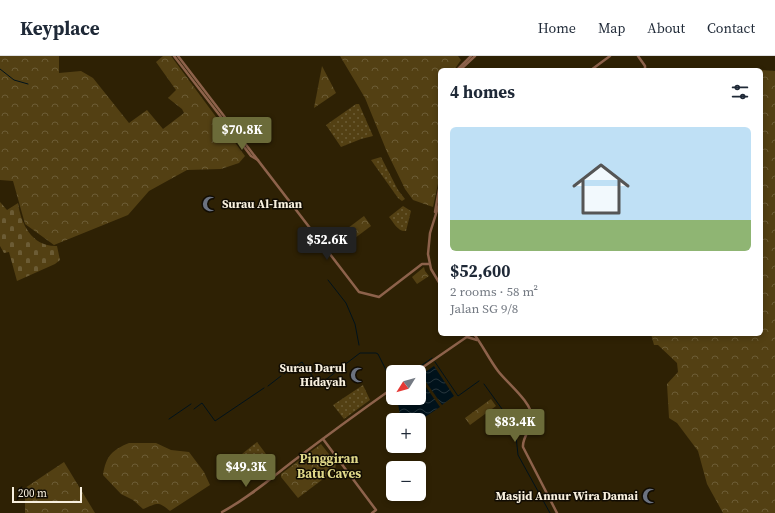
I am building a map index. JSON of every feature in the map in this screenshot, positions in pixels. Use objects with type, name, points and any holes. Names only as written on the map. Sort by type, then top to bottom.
[{"type":"street","points":[[174,56],[254,159],[258,160]]},
{"type":"street","points":[[178,56],[359,292],[379,297],[422,264],[429,264]]},
{"type":"street","points":[[459,68],[471,56]]},
{"type":"street","points":[[462,68],[475,56]]},
{"type":"street","points":[[594,68],[610,56]]},
{"type":"street","points":[[638,56],[644,68]]},
{"type":"street","points":[[438,196],[429,239],[429,264],[438,281]]},
{"type":"street","points":[[434,219],[438,207]]},
{"type":"street","points":[[426,365],[466,336]]},
{"type":"street","points":[[469,336],[479,341]]},
{"type":"street","points":[[475,336],[498,371],[520,394],[532,415],[532,422],[523,440],[523,447],[557,513]]},
{"type":"street","points":[[222,512],[232,507],[386,393]]},
{"type":"street","points":[[323,439],[376,510],[372,513]]},
{"type":"green space","points":[[0,56],[59,56],[59,73],[81,71],[93,78],[129,123],[147,110],[163,129],[184,113],[182,109],[168,98],[176,90],[156,62],[163,56],[171,56],[245,156],[239,163],[221,169],[187,170],[149,191],[128,215],[54,245],[25,224],[13,181],[0,180]]},
{"type":"green space","points":[[340,56],[458,56],[461,60],[455,68],[438,68],[438,184],[433,207],[413,200],[405,189],[387,152],[365,98]]},
{"type":"green space","points":[[322,66],[336,93],[314,108]]},
{"type":"green space","points":[[763,70],[775,71],[775,513],[723,513],[707,484],[698,451],[677,423],[669,418],[667,384],[678,372],[677,363],[658,345],[654,345],[652,336],[763,336]]},
{"type":"green space","points":[[356,104],[359,104],[373,136],[341,147],[326,125]]},
{"type":"green space","points":[[381,157],[398,190],[405,199],[402,201],[398,198],[371,160]]},
{"type":"green space","points":[[0,202],[7,210],[18,203],[22,219],[29,233],[41,243],[57,246],[60,260],[55,264],[17,281],[9,252],[4,253],[0,246]]},
{"type":"green space","points":[[403,206],[411,211],[406,231],[398,229],[389,217]]},
{"type":"green space","points":[[364,216],[371,226],[347,244],[340,234]]},
{"type":"green space","points":[[424,267],[429,276],[417,284],[412,277]]},
{"type":"green space","points":[[363,385],[370,400],[344,419],[333,405]]},
{"type":"green space","points":[[491,399],[496,406],[470,425],[465,418]]},
{"type":"green space","points":[[257,442],[269,458],[253,469],[242,454]]},
{"type":"green space","points":[[129,443],[156,443],[171,450],[189,452],[204,472],[210,485],[170,511],[160,504],[152,505],[143,509],[133,500],[121,494],[103,475],[104,468],[111,454],[118,448]]},
{"type":"green space","points":[[321,444],[336,463],[335,470],[298,498],[281,477],[281,474]]},
{"type":"green space","points":[[64,462],[95,513],[25,513],[25,488]]},
{"type":"water","points":[[434,366],[454,396],[442,405],[426,382],[426,372]]},
{"type":"water","points":[[426,387],[440,407],[426,416],[426,413],[400,413],[398,405],[426,405]]},
{"type":"waterway","points":[[0,69],[14,80],[28,84]]},
{"type":"waterway","points":[[328,280],[346,303],[355,324],[359,345]]},
{"type":"waterway","points":[[343,366],[360,353],[376,353],[378,354],[386,370]]},
{"type":"waterway","points":[[422,365],[432,358]]},
{"type":"waterway","points":[[284,374],[302,362],[316,381]]},
{"type":"waterway","points":[[435,362],[458,396],[479,381]]},
{"type":"waterway","points":[[319,385],[341,368]]},
{"type":"waterway","points":[[268,386],[281,376]]},
{"type":"waterway","points":[[484,384],[515,427],[518,455],[550,513]]},
{"type":"waterway","points":[[194,409],[202,403],[215,421],[264,388]]},
{"type":"waterway","points":[[169,419],[191,404]]},
{"type":"place","name":"Surau Al-Iman","points":[[210,204]]},
{"type":"place","name":"Surau Darul Hidayah","points":[[358,375]]},
{"type":"place","name":"Masjid Annur Wira Damai","points":[[650,496]]},
{"type":"district","name":"Pinggiran Batu Caves","points":[[329,466]]}]
